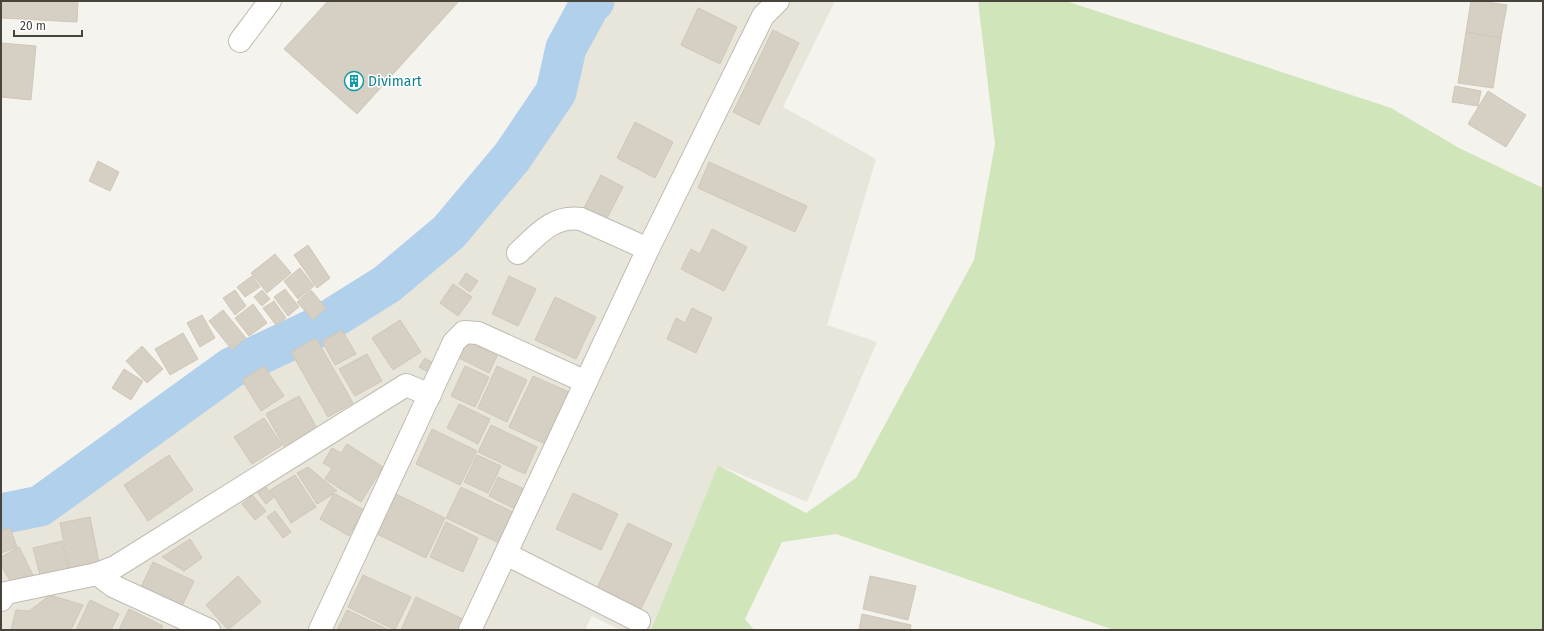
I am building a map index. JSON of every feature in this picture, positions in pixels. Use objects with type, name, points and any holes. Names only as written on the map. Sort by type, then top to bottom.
[{"type":"street","points":[[240,41],[270,1]]},
{"type":"street","points":[[470,630],[648,249],[763,16],[778,1]]},
{"type":"street","points":[[518,253],[543,230],[558,220],[571,218],[581,219],[648,249]]},
{"type":"street","points":[[320,630],[454,342],[464,332],[478,333],[586,382]]},
{"type":"street","points":[[1,600],[6,593],[97,574],[115,567],[406,385],[430,395]]},
{"type":"street","points":[[506,554],[639,621]]},
{"type":"street","points":[[97,574],[113,586],[209,630]]},
{"type":"shaded area","points":[[610,1],[835,1],[783,107],[876,159],[827,325],[877,342],[807,502],[718,465],[651,630],[620,630],[592,616],[585,630],[1,630],[1,526],[54,512],[239,373],[397,292],[549,132],[575,53],[597,11]]},
{"type":"green space","points":[[978,1],[1066,1],[1391,108],[1459,148],[1543,188],[1543,630],[1114,630],[836,534],[782,542],[745,619],[754,630],[651,630],[718,465],[806,513],[856,478],[974,260],[995,144]]},
{"type":"building","points":[[1,1],[78,1],[77,22],[1,18]]},
{"type":"building","name":"Divimart","points":[[328,1],[459,1],[357,114],[284,49]]},
{"type":"building","points":[[1471,1],[1507,5],[1501,38],[1466,32]]},
{"type":"building","points":[[698,8],[737,27],[720,64],[681,45]]},
{"type":"building","points":[[773,30],[799,43],[759,125],[733,112]]},
{"type":"building","points":[[1466,32],[1501,38],[1493,88],[1458,83]]},
{"type":"building","points":[[1,43],[36,46],[31,100],[1,97]]},
{"type":"building","points":[[1455,86],[1481,91],[1478,106],[1452,102]]},
{"type":"building","points":[[1488,91],[1526,115],[1506,147],[1468,124]]},
{"type":"building","points":[[635,122],[673,142],[655,178],[617,158]]},
{"type":"building","points":[[98,161],[119,172],[110,191],[89,181]]},
{"type":"building","points":[[709,162],[807,206],[795,232],[698,188]]},
{"type":"building","points":[[601,175],[623,187],[603,226],[581,214]]},
{"type":"building","points":[[712,229],[747,247],[724,291],[681,269],[691,249],[700,254]]},
{"type":"building","points":[[308,245],[330,278],[317,288],[294,255]]},
{"type":"building","points":[[275,254],[291,273],[267,293],[251,273]]},
{"type":"building","points":[[300,268],[314,286],[298,299],[284,281]]},
{"type":"building","points":[[466,273],[478,281],[470,292],[459,284]]},
{"type":"building","points":[[252,276],[260,287],[245,297],[237,287]]},
{"type":"building","points":[[509,276],[536,289],[518,326],[492,314]]},
{"type":"building","points":[[453,284],[472,297],[458,316],[440,303]]},
{"type":"building","points":[[285,289],[299,307],[288,316],[274,297]]},
{"type":"building","points":[[235,290],[246,306],[235,315],[223,298]]},
{"type":"building","points":[[262,290],[270,299],[262,306],[254,297]]},
{"type":"building","points":[[311,290],[326,308],[313,320],[297,302]]},
{"type":"building","points":[[555,297],[596,317],[576,359],[535,340]]},
{"type":"building","points":[[274,301],[286,318],[276,325],[263,308]]},
{"type":"building","points":[[253,304],[267,323],[249,336],[235,318]]},
{"type":"building","points":[[692,308],[712,318],[696,353],[667,339],[676,318],[685,323]]},
{"type":"building","points":[[223,310],[246,338],[232,350],[209,321]]},
{"type":"building","points":[[202,315],[215,338],[200,347],[187,323]]},
{"type":"building","points":[[400,320],[421,352],[393,370],[372,338]]},
{"type":"building","points":[[342,330],[356,354],[335,365],[322,341]]},
{"type":"building","points":[[183,333],[198,359],[170,375],[155,349]]},
{"type":"building","points":[[316,338],[353,403],[328,417],[291,352]]},
{"type":"building","points":[[465,340],[497,356],[489,373],[457,357]]},
{"type":"building","points":[[142,346],[163,369],[147,383],[126,361]]},
{"type":"building","points":[[367,354],[382,381],[355,396],[339,369]]},
{"type":"building","points":[[425,358],[436,365],[430,373],[419,367]]},
{"type":"building","points":[[264,366],[284,396],[261,411],[242,380]]},
{"type":"building","points":[[465,366],[489,377],[475,407],[451,396]]},
{"type":"building","points":[[497,366],[527,380],[507,422],[478,408]]},
{"type":"building","points":[[124,369],[143,381],[131,400],[112,388]]},
{"type":"building","points":[[533,376],[569,392],[545,444],[509,427]]},
{"type":"building","points":[[299,396],[318,430],[285,448],[266,414]]},
{"type":"building","points":[[459,404],[490,419],[478,444],[447,428]]},
{"type":"building","points":[[264,418],[282,445],[252,464],[234,437]]},
{"type":"building","points":[[491,425],[537,447],[525,474],[478,452]]},
{"type":"building","points":[[432,429],[477,451],[460,485],[416,464]]},
{"type":"building","points":[[347,444],[383,467],[361,502],[325,479],[332,468],[323,463],[332,448],[341,453]]},
{"type":"building","points":[[169,455],[193,490],[148,521],[124,485]]},
{"type":"building","points":[[477,455],[501,466],[488,493],[464,482]]},
{"type":"building","points":[[308,467],[337,491],[332,492],[333,494],[317,504],[297,473]]},
{"type":"building","points":[[295,475],[316,507],[291,523],[270,490]]},
{"type":"building","points":[[498,477],[524,489],[515,509],[489,496]]},
{"type":"building","points":[[265,486],[274,497],[266,504],[257,492]]},
{"type":"building","points":[[461,487],[513,512],[499,543],[446,518]]},
{"type":"building","points":[[334,493],[364,510],[349,536],[320,519]]},
{"type":"building","points":[[573,493],[618,514],[601,550],[556,529]]},
{"type":"building","points":[[396,494],[445,518],[426,558],[377,534]]},
{"type":"building","points":[[252,495],[266,511],[255,520],[242,504]]},
{"type":"building","points":[[275,511],[291,532],[283,538],[267,517]]},
{"type":"building","points":[[90,517],[99,562],[69,568],[60,523]]},
{"type":"building","points":[[446,522],[478,538],[463,572],[430,557]]},
{"type":"building","points":[[628,523],[672,544],[641,609],[597,588]]},
{"type":"building","points":[[10,528],[17,547],[1,553],[1,531]]},
{"type":"building","points":[[190,539],[202,558],[184,571],[162,557]]},
{"type":"building","points":[[62,541],[69,572],[41,579],[33,548]]},
{"type":"building","points":[[19,547],[35,579],[15,590],[1,565],[1,557]]},
{"type":"building","points":[[153,562],[194,581],[181,608],[140,589]]},
{"type":"building","points":[[363,575],[411,597],[395,630],[348,607]]},
{"type":"building","points":[[238,576],[261,602],[228,630],[206,605]]},
{"type":"building","points":[[870,576],[916,586],[908,620],[863,609]]},
{"type":"building","points":[[50,595],[83,605],[71,630],[11,630],[16,610],[29,611]]},
{"type":"building","points":[[416,597],[467,621],[463,630],[401,630]]},
{"type":"building","points":[[90,600],[119,614],[111,630],[76,630]]},
{"type":"building","points":[[129,609],[163,626],[161,630],[119,630]]},
{"type":"building","points":[[347,610],[389,630],[337,630]]},
{"type":"building","points":[[862,614],[911,625],[910,630],[859,630]]},
{"type":"waterway","points":[[1,514],[40,506],[231,368],[320,326],[387,284],[449,232],[512,157],[556,92],[566,48],[589,6],[594,1]]},
{"type":"place","name":"Divimart","points":[[354,81]]}]
